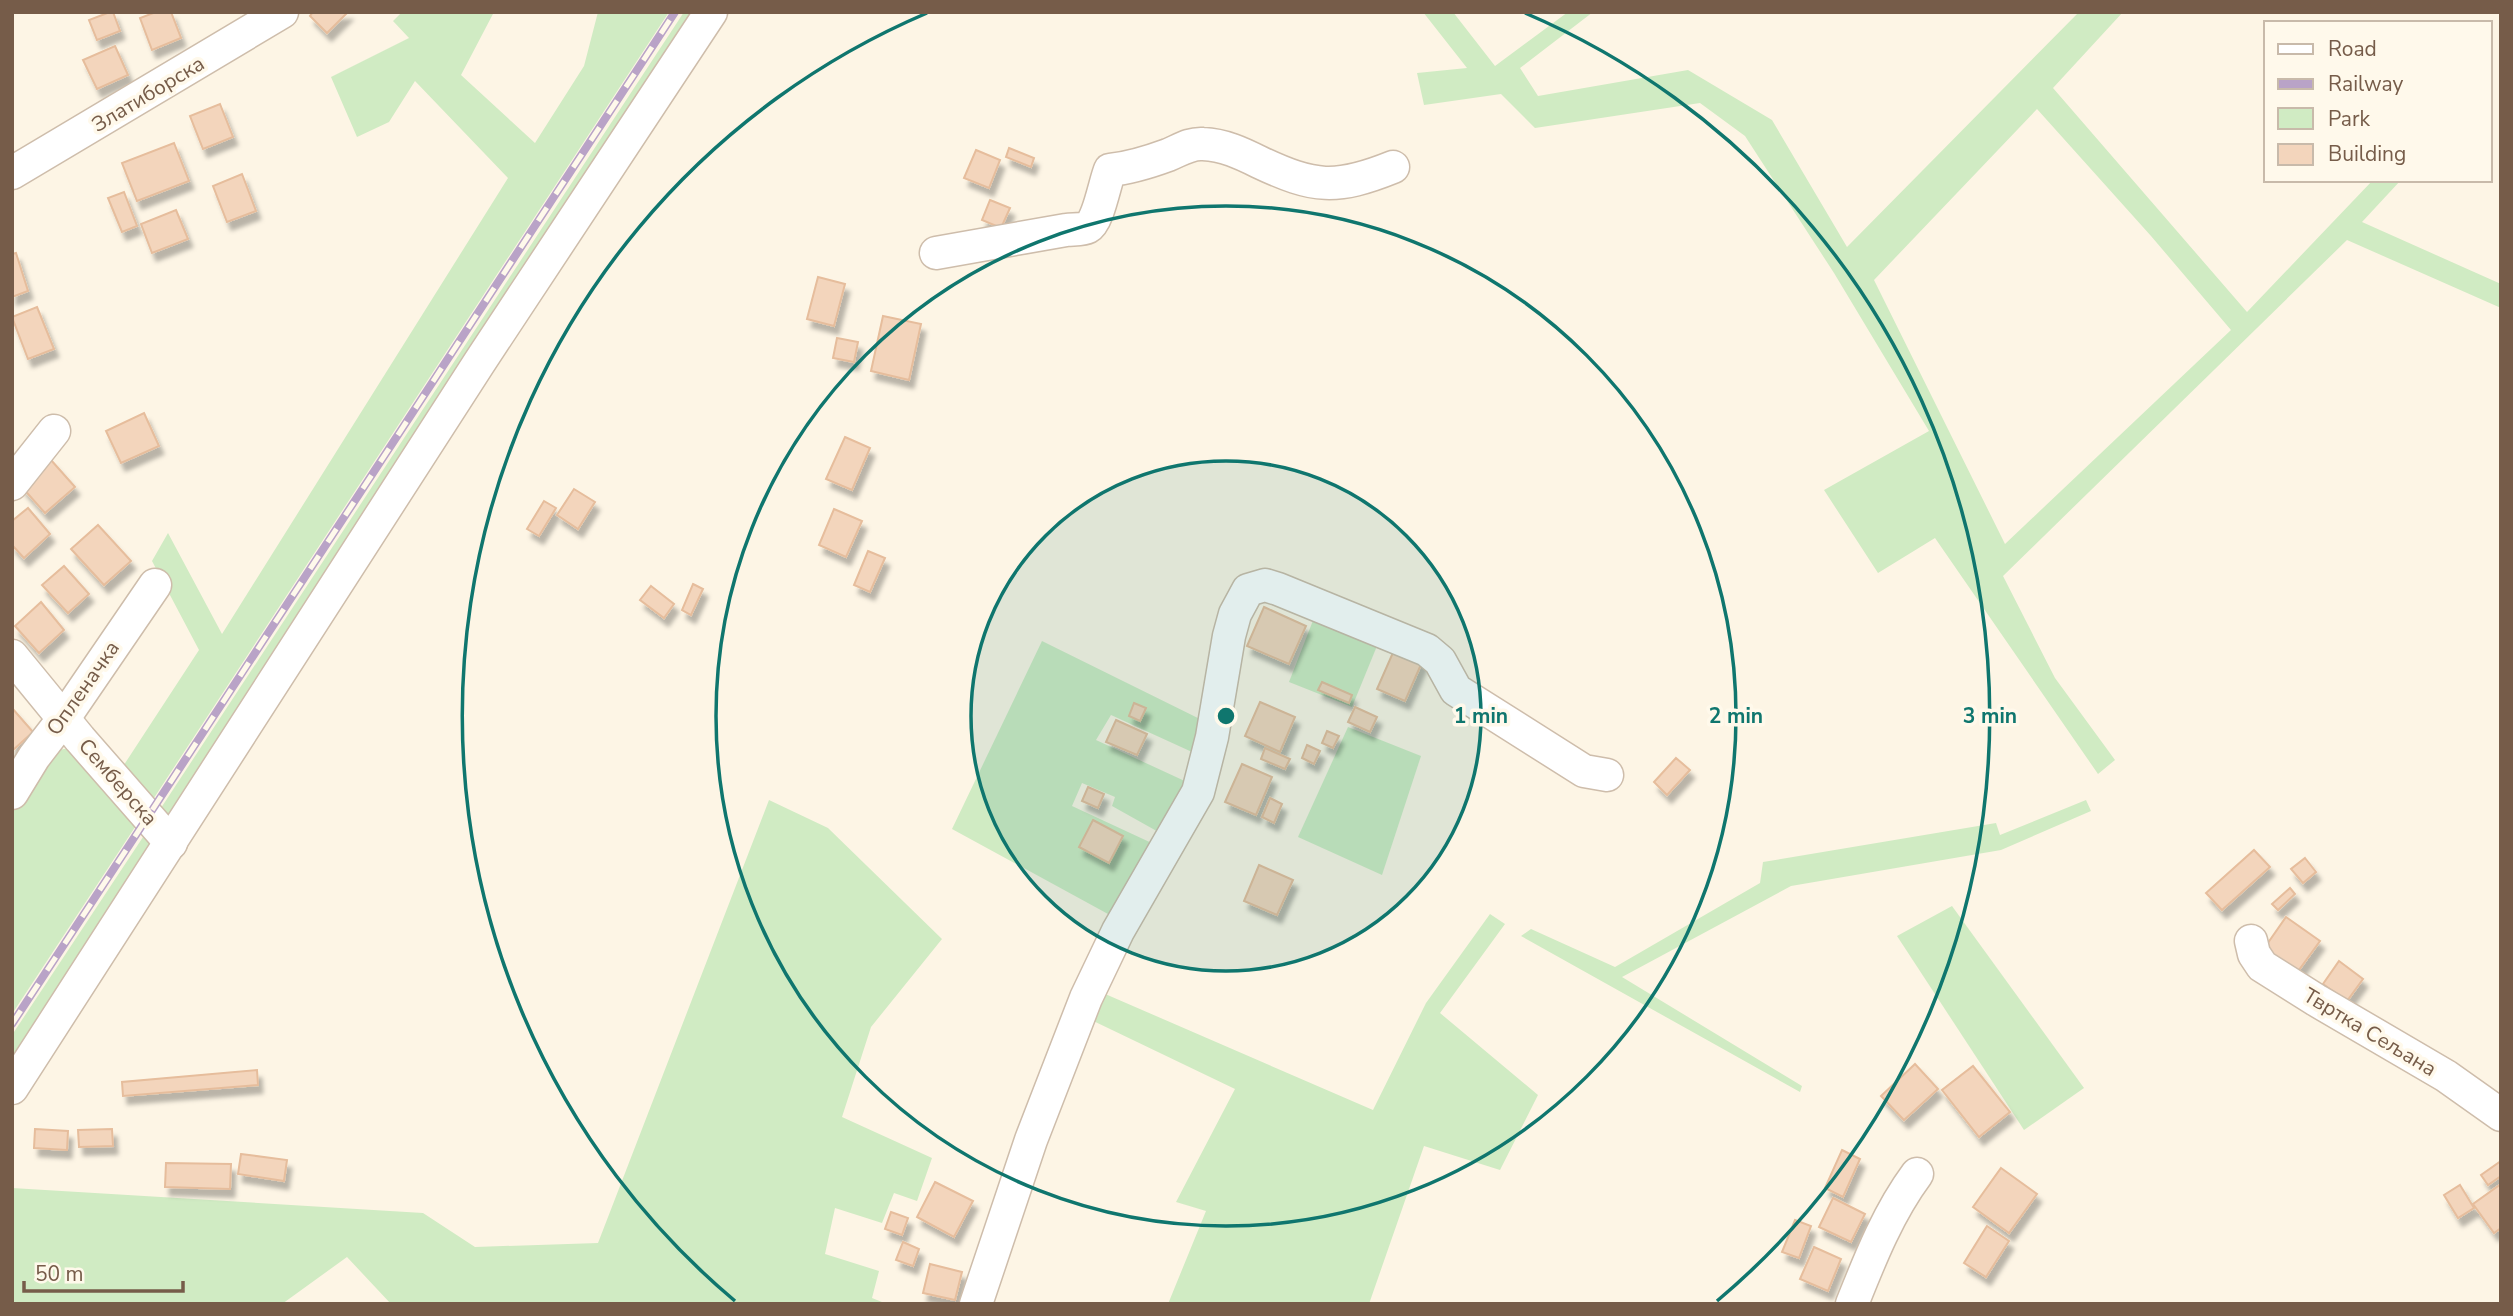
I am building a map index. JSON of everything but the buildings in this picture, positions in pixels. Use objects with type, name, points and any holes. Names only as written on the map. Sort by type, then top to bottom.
[{"type":"street","name":"Златиборска","points":[[12,173],[282,12]]},
{"type":"street","points":[[12,1088],[478,363],[711,12]]},
{"type":"street","points":[[936,253],[1086,228],[1093,223],[1110,170],[1147,162],[1199,143],[1234,150],[1305,181],[1332,184],[1361,180],[1393,167]]},
{"type":"street","points":[[12,484],[54,431]]},
{"type":"street","name":"Опленачка","points":[[12,793],[34,757],[64,718],[155,584]]},
{"type":"street","points":[[976,1304],[1051,1086],[1102,962],[1198,792],[1212,737],[1229,636],[1235,614],[1248,590],[1265,585],[1278,589],[1427,650],[1440,661],[1456,690],[1584,771],[1607,775]]},
{"type":"street","name":"Семберска","points":[[12,656],[171,843]]},
{"type":"street","name":"Твртка Сељана","points":[[2251,940],[2254,954],[2262,965],[2446,1076],[2501,1115]]},
{"type":"street","points":[[1852,1304],[1900,1197],[1917,1174]]},
{"type":"green space","points":[[402,12],[494,12],[461,75],[535,143],[584,66],[598,12],[669,12],[148,807],[118,774],[199,650],[152,561],[168,533],[222,634],[508,178],[415,81],[389,122],[357,137],[331,77],[409,38],[393,21]]},
{"type":"green space","points":[[684,12],[699,12],[176,818],[157,814]]},
{"type":"green space","points":[[1423,12],[1453,12],[1495,66],[1568,12],[1593,12],[1520,68],[1538,96],[1688,70],[1772,120],[1847,247],[2079,12],[2123,12],[2053,88],[2247,312],[2371,182],[2399,182],[2362,222],[2501,284],[2501,308],[2347,240],[2003,576],[2055,678],[2115,760],[2098,774],[1935,538],[1878,573],[1824,490],[1929,431],[1834,273],[1745,136],[1700,103],[1535,128],[1501,94],[1424,105],[1417,73],[1467,68]],"holes":[[[2037,109],[2231,330],[2005,544],[1874,280]]]},
{"type":"green space","points":[[1321,600],[1386,624],[1352,707],[1289,682]]},
{"type":"green space","points":[[1042,641],[1210,724],[1203,757],[1111,715],[1096,740],[1189,783],[1162,834],[1112,806],[1115,797],[1082,783],[1072,806],[1156,845],[1119,920],[952,829]]},
{"type":"green space","points":[[1348,727],[1421,756],[1382,875],[1298,837]]},
{"type":"green space","points":[[69,748],[139,821],[12,1014],[12,805],[54,751]]},
{"type":"green space","points":[[769,800],[828,828],[942,939],[871,1027],[842,1117],[932,1158],[917,1201],[894,1193],[882,1223],[835,1208],[825,1254],[879,1271],[872,1298],[887,1304],[391,1304],[347,1257],[282,1304],[12,1304],[12,1188],[423,1213],[475,1247],[598,1243]]},
{"type":"green space","points":[[2086,800],[2091,811],[2001,850],[1791,886],[1622,977],[1802,1086],[1800,1092],[1521,936],[1531,929],[1615,967],[1760,883],[1763,862],[1996,823],[2000,835]]},
{"type":"green space","points":[[147,831],[158,845],[12,1069],[12,1035]]},
{"type":"green space","points":[[1952,906],[2084,1088],[2024,1130],[1897,936]]},
{"type":"green space","points":[[1490,914],[1505,924],[1440,1013],[1538,1095],[1500,1170],[1424,1146],[1369,1304],[1168,1304],[1206,1211],[1176,1202],[1235,1089],[1085,1017],[1096,990],[1373,1110],[1426,1003]]},
{"type":"railway","points":[[12,1024],[675,12]]}]
